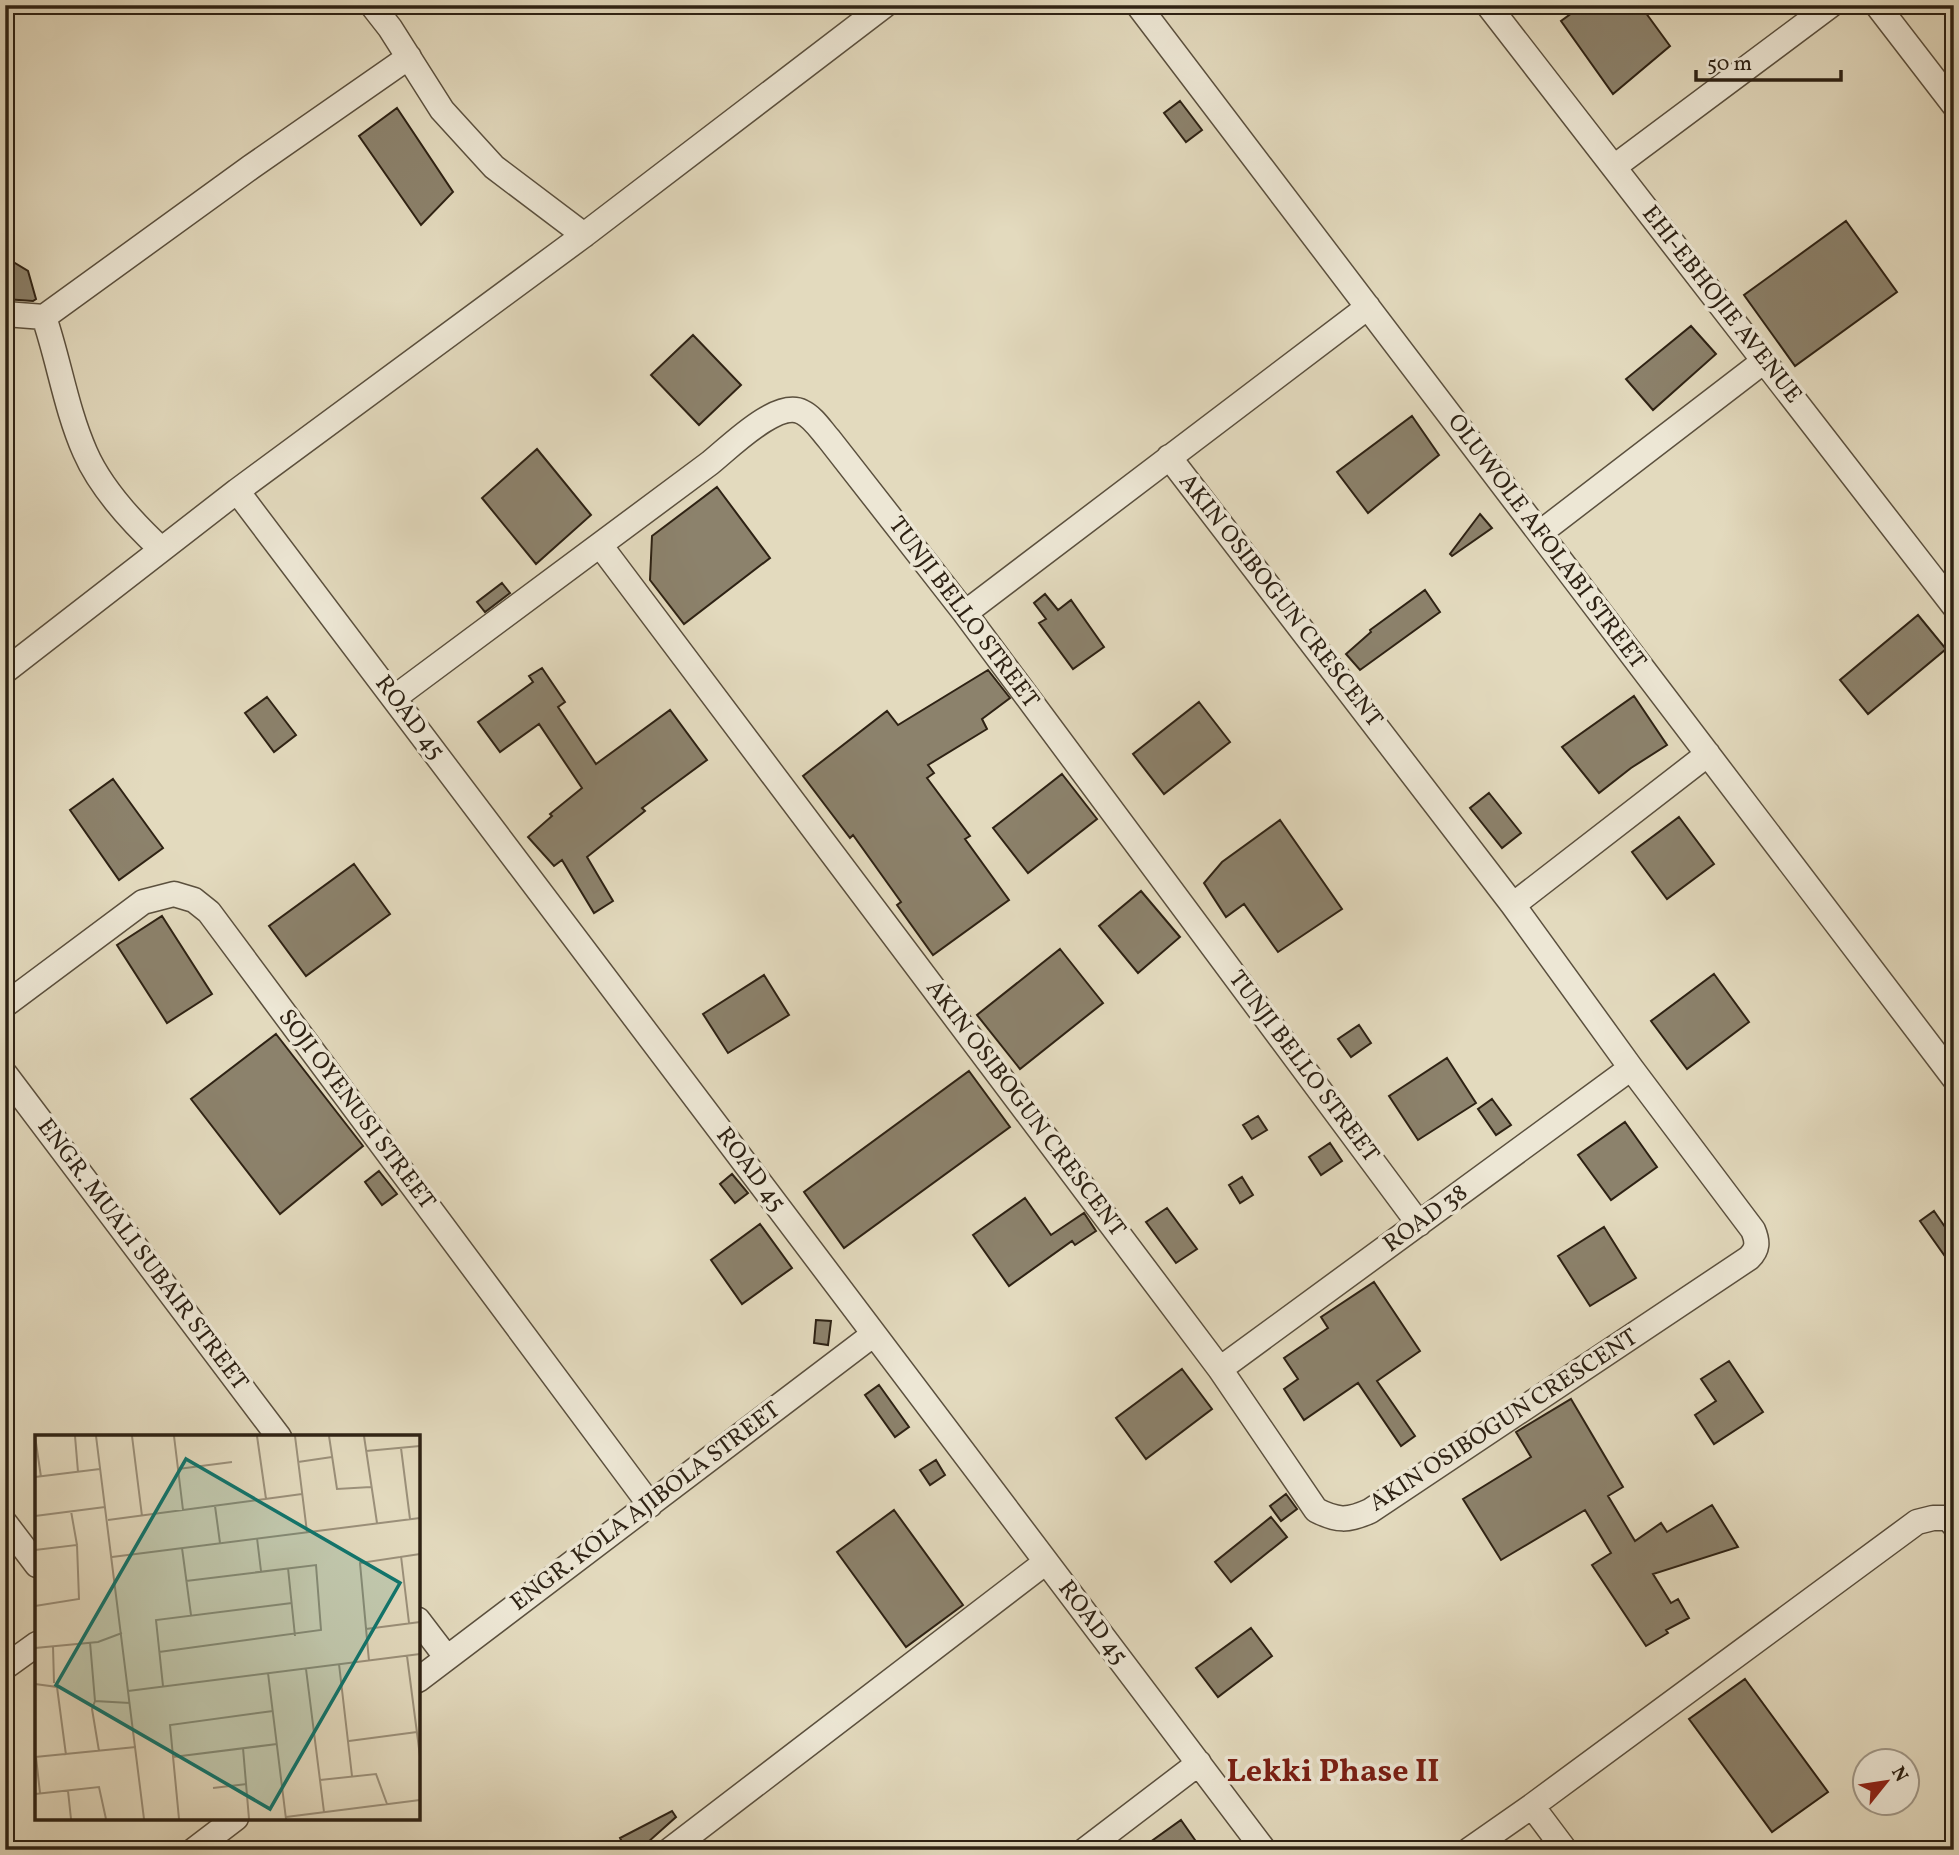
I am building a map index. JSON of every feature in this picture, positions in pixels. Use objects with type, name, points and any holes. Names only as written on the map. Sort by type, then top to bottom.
[{"type":"street","points":[[372,5],[442,110],[494,167],[584,235]]},
{"type":"street","points":[[5,671],[237,491],[584,235],[885,5]]},
{"type":"street","name":"OLUWOLE AFOLABI STREET","points":[[1138,5],[1708,754],[1949,1061]]},
{"type":"street","name":"EHI-EBHOJIE AVENUE","points":[[1488,5],[1954,606]]},
{"type":"street","points":[[1614,167],[1831,5]]},
{"type":"street","points":[[1877,5],[1954,104]]},
{"type":"street","points":[[5,314],[44,317],[409,57]]},
{"type":"street","points":[[965,613],[1368,307]]},
{"type":"street","points":[[44,317],[85,453],[135,525],[161,550]]},
{"type":"street","points":[[1540,533],[1764,361]]},
{"type":"street","name":"TUNJI BELLO STREET","points":[[394,698],[710,463],[758,424],[778,412],[794,409],[808,416],[965,613],[1419,1224]]},
{"type":"street","name":"AKIN OSIBOGUN CRESCENT","points":[[600,545],[1220,1369],[1316,1510],[1330,1517],[1353,1519],[1370,1511],[1749,1258],[1757,1246],[1753,1230],[1513,905],[1170,457]]},
{"type":"street","name":"ROAD 45","points":[[237,491],[1264,1850]]},
{"type":"street","points":[[1513,905],[1708,754]]},
{"type":"street","name":"SOJI OYENUSI STREET","points":[[5,1005],[143,902],[174,894],[194,900],[217,923],[650,1504]]},
{"type":"street","name":"ROAD 38","points":[[1220,1369],[1631,1068]]},
{"type":"street","name":"ENGR. MUALI SUBAIR STREET","points":[[5,1074],[277,1435]]},
{"type":"street","name":"ENGR. KOLA AJIBOLA STREET","points":[[420,1678],[874,1334]]},
{"type":"street","points":[[1469,1850],[1917,1522],[1948,1517],[1954,1525]]},
{"type":"street","points":[[5,1523],[35,1562]]},
{"type":"street","points":[[670,1850],[1046,1562]]},
{"type":"street","points":[[420,1623],[447,1658]]},
{"type":"street","points":[[5,1667],[35,1645]]},
{"type":"street","points":[[1085,1850],[1199,1763]]},
{"type":"street","points":[[1532,1806],[1565,1850]]},
{"type":"street","points":[[194,1850],[233,1820]]},
{"type":"building","points":[[1583,5],[1640,5],[1670,46],[1613,94],[1561,21]]},
{"type":"building","points":[[1180,101],[1202,130],[1186,142],[1164,113]]},
{"type":"building","points":[[397,108],[453,192],[421,225],[359,136]]},
{"type":"building","points":[[1846,221],[1897,292],[1795,366],[1744,295]]},
{"type":"building","points":[[5,257],[28,271],[36,299],[5,299]]},
{"type":"building","points":[[1691,326],[1716,354],[1653,410],[1626,379]]},
{"type":"building","points":[[693,335],[741,385],[699,425],[651,375]]},
{"type":"building","points":[[1412,416],[1439,455],[1368,513],[1337,472]]},
{"type":"building","points":[[537,449],[591,515],[536,564],[482,498]]},
{"type":"building","points":[[717,487],[770,558],[684,624],[650,580],[652,536]]},
{"type":"building","points":[[1480,514],[1492,528],[1452,556],[1450,554]]},
{"type":"building","points":[[502,583],[510,593],[485,612],[477,602]]},
{"type":"building","points":[[1425,590],[1440,612],[1360,670],[1346,654],[1371,632],[1370,630]]},
{"type":"building","points":[[1045,594],[1058,610],[1071,600],[1104,647],[1073,669],[1039,623],[1046,619],[1034,603]]},
{"type":"building","points":[[1918,615],[1946,649],[1868,714],[1840,680]]},
{"type":"building","points":[[542,668],[565,702],[558,707],[596,764],[670,710],[707,760],[642,808],[645,811],[587,857],[613,901],[594,913],[562,860],[554,866],[528,837],[552,816],[550,814],[582,788],[539,724],[500,752],[478,722],[533,682],[529,676]]},
{"type":"building","points":[[988,670],[1010,698],[982,719],[987,729],[928,765],[934,773],[927,778],[970,836],[965,839],[1009,900],[933,955],[897,905],[901,902],[853,835],[850,838],[803,776],[887,711],[898,725]]},
{"type":"building","points":[[1634,696],[1667,745],[1599,793],[1562,747]]},
{"type":"building","points":[[267,697],[296,735],[274,752],[245,713]]},
{"type":"building","points":[[1199,702],[1230,742],[1164,794],[1133,754]]},
{"type":"building","points":[[1062,774],[1097,819],[1028,873],[993,828]]},
{"type":"building","points":[[113,779],[163,848],[119,880],[70,810]]},
{"type":"building","points":[[1489,793],[1521,833],[1502,848],[1470,808]]},
{"type":"building","points":[[1679,817],[1714,864],[1667,899],[1632,852]]},
{"type":"building","points":[[1280,820],[1342,909],[1278,952],[1244,904],[1226,917],[1204,883],[1222,862]]},
{"type":"building","points":[[354,864],[390,914],[306,976],[269,926]]},
{"type":"building","points":[[1141,891],[1180,937],[1138,973],[1099,926]]},
{"type":"building","points":[[162,916],[212,994],[167,1023],[117,945]]},
{"type":"building","points":[[1060,949],[1103,1003],[1020,1069],[977,1015]]},
{"type":"building","points":[[1714,974],[1749,1022],[1687,1069],[1651,1021]]},
{"type":"building","points":[[764,975],[789,1015],[728,1053],[703,1014]]},
{"type":"building","points":[[1359,1025],[1371,1043],[1351,1057],[1338,1039]]},
{"type":"building","points":[[276,1034],[363,1146],[280,1214],[191,1099]]},
{"type":"building","points":[[1447,1058],[1476,1103],[1418,1140],[1389,1096]]},
{"type":"building","points":[[969,1071],[1010,1127],[844,1248],[804,1192]]},
{"type":"building","points":[[1492,1099],[1511,1125],[1496,1135],[1478,1109]]},
{"type":"building","points":[[1258,1116],[1267,1130],[1252,1139],[1243,1125]]},
{"type":"building","points":[[1625,1122],[1657,1167],[1611,1200],[1578,1155]]},
{"type":"building","points":[[1330,1143],[1342,1161],[1321,1175],[1309,1157]]},
{"type":"building","points":[[379,1171],[397,1194],[382,1205],[365,1182]]},
{"type":"building","points":[[732,1174],[748,1193],[735,1203],[720,1184]]},
{"type":"building","points":[[1242,1177],[1253,1195],[1240,1203],[1229,1185]]},
{"type":"building","points":[[1025,1198],[1051,1235],[1084,1213],[1096,1231],[1075,1245],[1072,1241],[1009,1286],[973,1235]]},
{"type":"building","points":[[1167,1208],[1197,1249],[1176,1263],[1146,1222]]},
{"type":"building","points":[[1934,1211],[1954,1240],[1954,1269],[1920,1221]]},
{"type":"building","points":[[760,1224],[792,1268],[742,1304],[711,1260]]},
{"type":"building","points":[[1604,1227],[1636,1278],[1590,1306],[1558,1256]]},
{"type":"building","points":[[1374,1282],[1420,1351],[1377,1381],[1415,1436],[1401,1446],[1358,1383],[1304,1420],[1284,1389],[1298,1379],[1284,1358],[1328,1328],[1321,1317]]},
{"type":"building","points":[[816,1320],[831,1321],[828,1345],[814,1343]]},
{"type":"building","points":[[1729,1361],[1763,1412],[1714,1444],[1695,1415],[1716,1401],[1701,1379]]},
{"type":"building","points":[[1182,1369],[1212,1409],[1146,1459],[1116,1418]]},
{"type":"building","points":[[879,1385],[909,1427],[895,1437],[865,1395]]},
{"type":"building","points":[[1571,1399],[1623,1487],[1608,1496],[1635,1541],[1661,1523],[1667,1532],[1712,1505],[1738,1547],[1653,1574],[1671,1603],[1678,1599],[1689,1618],[1666,1630],[1668,1633],[1646,1646],[1592,1565],[1611,1553],[1585,1510],[1501,1560],[1463,1499],[1531,1457],[1516,1432]]},
{"type":"building","points":[[936,1460],[945,1475],[930,1485],[920,1470]]},
{"type":"building","points":[[1286,1494],[1297,1509],[1281,1521],[1270,1506]]},
{"type":"building","points":[[894,1510],[963,1605],[906,1647],[837,1552]]},
{"type":"building","points":[[1271,1517],[1287,1537],[1231,1582],[1215,1562]]},
{"type":"building","points":[[1251,1628],[1272,1656],[1218,1697],[1196,1668]]},
{"type":"building","points":[[1745,1679],[1828,1792],[1772,1832],[1689,1719]]},
{"type":"building","points":[[672,1811],[676,1817],[647,1843],[633,1850],[626,1850],[620,1838]]},
{"type":"building","points":[[1181,1820],[1202,1850],[1139,1850]]},
{"type":"district","name":"Lekki Phase II","points":[[1333,1773]]}]
